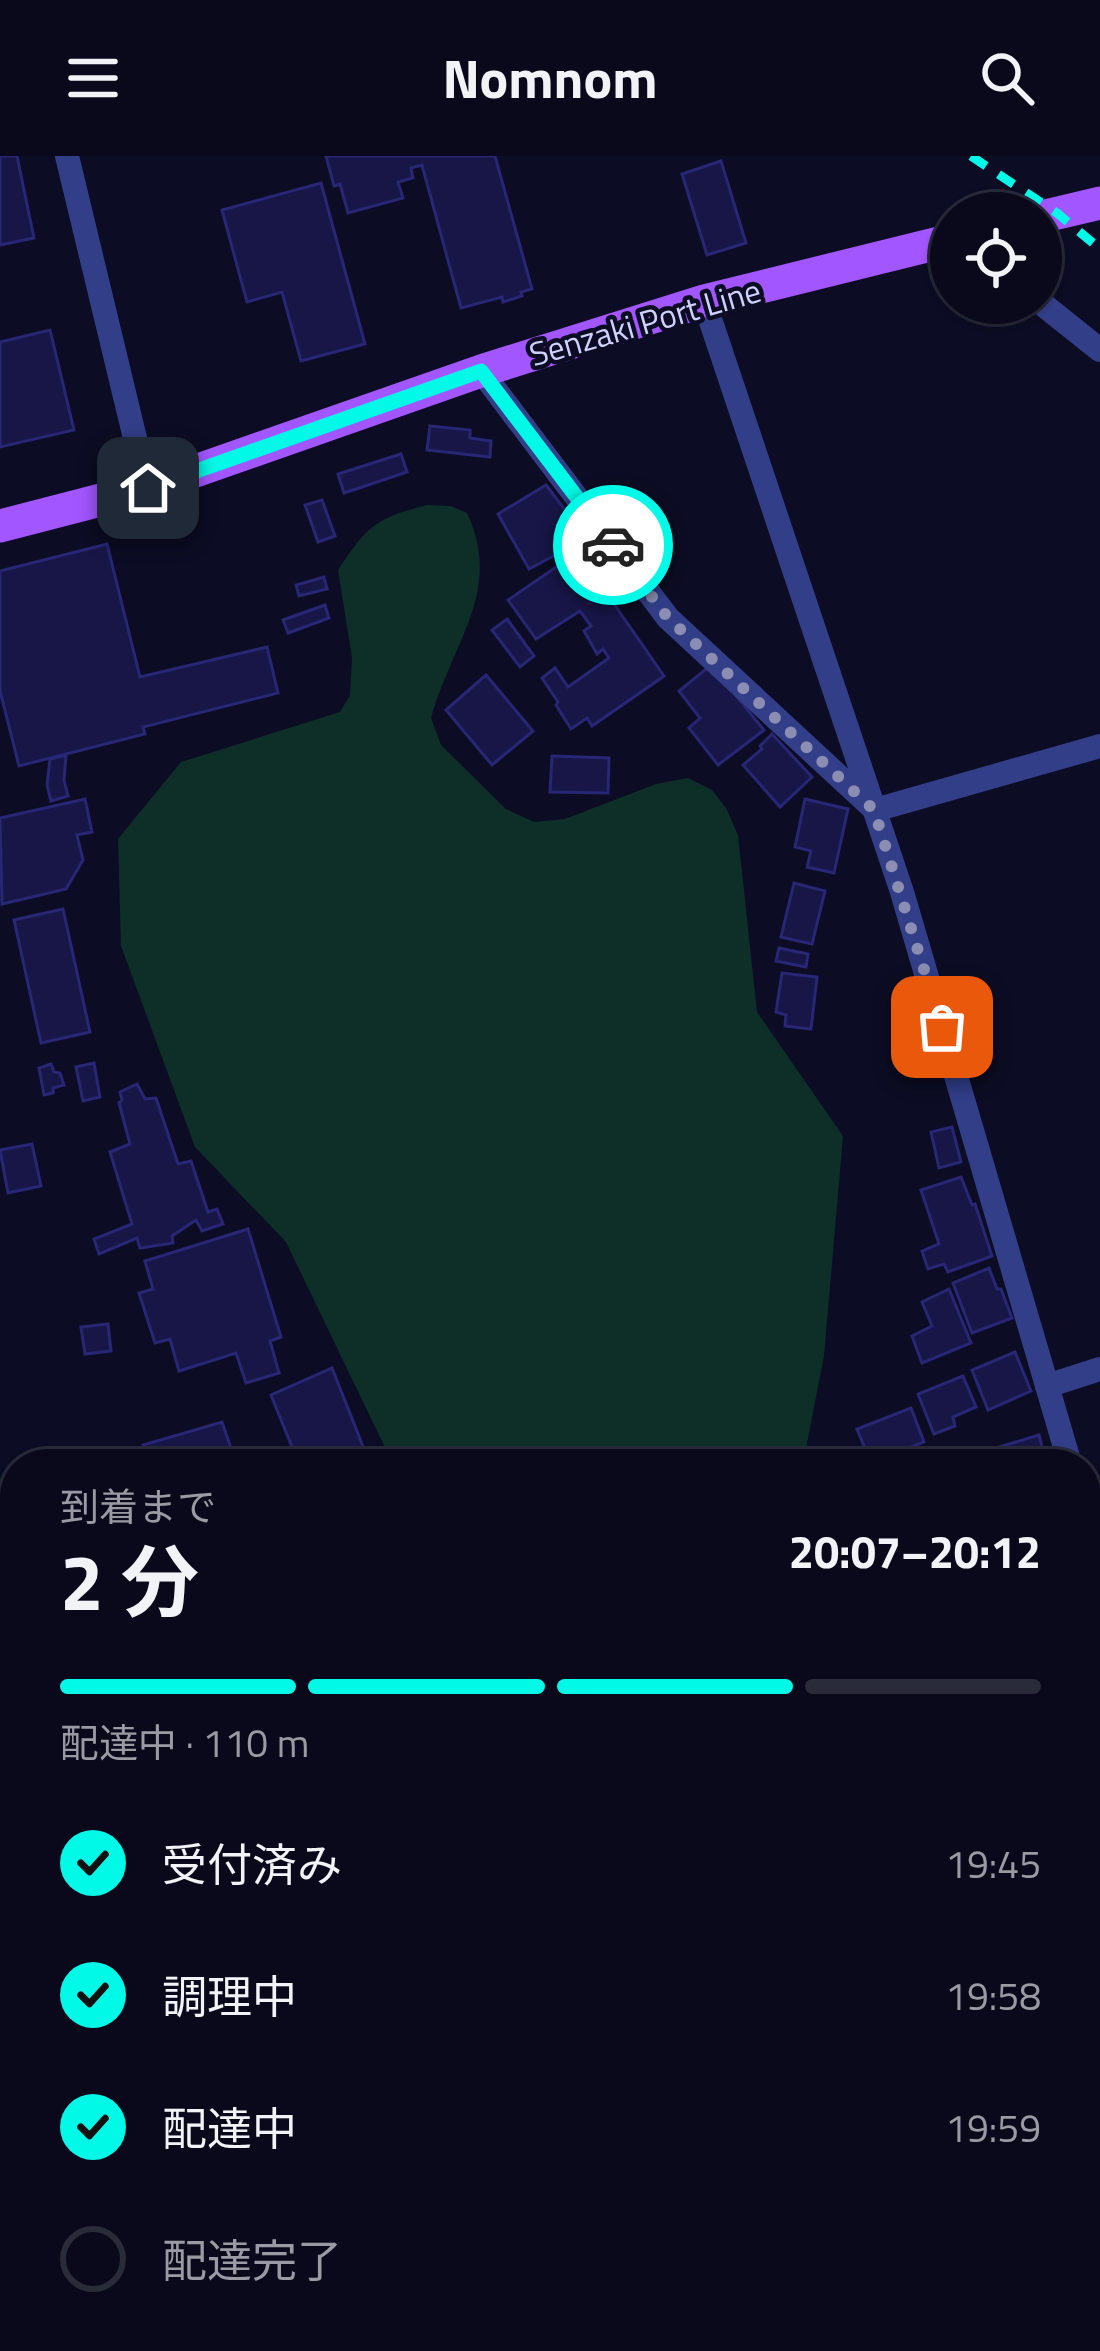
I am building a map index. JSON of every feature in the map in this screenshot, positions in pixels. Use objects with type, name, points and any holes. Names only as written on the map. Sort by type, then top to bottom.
[{"type":"main road","points":[[1062,212],[1100,203]]},
{"type":"main road","name":"Senzaki Port Line","points":[[0,526],[148,488],[481,371],[704,302],[930,245]]},
{"type":"street","points":[[67,156],[148,488]]},
{"type":"street","points":[[704,302],[902,892],[1066,1449]]},
{"type":"street","points":[[1062,320],[1100,350]]},
{"type":"street","points":[[481,371],[668,618],[874,810]]},
{"type":"street","points":[[874,810],[1100,746]]},
{"type":"street","points":[[1047,1386],[1100,1369]]},
{"type":"green space","points":[[427,505],[451,506],[467,513],[477,541],[477,593],[431,718],[441,745],[506,809],[534,822],[565,819],[656,784],[688,778],[712,790],[738,835],[757,1012],[843,1136],[824,1356],[806,1449],[386,1449],[286,1242],[195,1147],[121,946],[118,839],[181,762],[340,712],[350,695],[352,658],[338,570],[374,526]]},
{"type":"building","points":[[0,156],[17,156],[34,238],[0,245]]},
{"type":"building","points":[[326,156],[495,156],[532,289],[503,302],[502,297],[461,308],[422,165],[411,168],[413,178],[398,182],[403,198],[348,213]]},
{"type":"building","points":[[721,161],[746,243],[707,255],[682,174]]},
{"type":"building","points":[[321,183],[365,344],[301,361],[282,292],[247,302],[222,210]]},
{"type":"building","points":[[50,330],[74,430],[0,447],[0,342]]},
{"type":"building","points":[[430,426],[470,430],[470,438],[491,441],[490,457],[427,450]]},
{"type":"building","points":[[401,454],[407,472],[344,493],[338,474]]},
{"type":"building","points":[[546,485],[569,515],[577,511],[587,529],[569,541],[572,546],[529,569],[498,514]]},
{"type":"building","points":[[322,500],[335,536],[318,542],[305,505]]},
{"type":"building","points":[[107,544],[140,677],[267,647],[278,693],[143,727],[145,734],[19,766],[0,691],[0,571]]},
{"type":"building","points":[[578,552],[664,676],[592,726],[587,718],[571,729],[542,678],[555,668],[568,687],[609,658],[603,649],[597,654],[584,631],[591,626],[580,611],[536,639],[508,600]]},
{"type":"building","points":[[324,577],[327,589],[299,596],[296,585]]},
{"type":"building","points":[[325,605],[329,618],[288,633],[283,620]]},
{"type":"building","points":[[507,619],[534,656],[520,667],[492,630]]},
{"type":"building","points":[[711,665],[764,730],[718,765],[689,728],[700,718],[679,691]]},
{"type":"building","points":[[486,675],[533,731],[492,765],[446,710]]},
{"type":"building","points":[[772,734],[812,777],[780,807],[743,765]]},
{"type":"building","points":[[66,755],[68,796],[51,801],[47,785],[50,759]]},
{"type":"building","points":[[552,756],[609,758],[608,793],[550,792]]},
{"type":"building","points":[[85,799],[92,832],[77,835],[83,860],[66,889],[2,904],[0,818]]},
{"type":"building","points":[[805,799],[848,809],[834,873],[807,867],[811,851],[795,847]]},
{"type":"building","points":[[794,883],[825,891],[812,944],[781,937]]},
{"type":"building","points":[[63,909],[90,1032],[41,1043],[14,920]]},
{"type":"building","points":[[779,948],[808,954],[806,967],[776,961]]},
{"type":"building","points":[[782,973],[817,977],[811,1029],[785,1026],[786,1015],[776,1012]]},
{"type":"building","points":[[94,1063],[100,1097],[83,1101],[76,1067]]},
{"type":"building","points":[[51,1064],[64,1085],[44,1095],[39,1068]]},
{"type":"building","points":[[137,1084],[145,1099],[156,1098],[178,1164],[191,1161],[208,1212],[217,1209],[223,1224],[202,1231],[196,1220],[172,1236],[173,1243],[140,1248],[137,1238],[99,1254],[94,1239],[132,1224],[110,1152],[130,1144],[120,1092]]},
{"type":"building","points":[[952,1127],[961,1162],[939,1168],[931,1132]]},
{"type":"building","points":[[32,1144],[41,1186],[8,1193],[0,1150]]},
{"type":"building","points":[[961,1177],[992,1256],[948,1272],[944,1264],[928,1269],[922,1251],[939,1244],[921,1190]]},
{"type":"building","points":[[248,1229],[281,1337],[270,1341],[279,1373],[246,1383],[236,1353],[179,1371],[170,1339],[155,1343],[139,1293],[153,1289],[145,1261]]},
{"type":"building","points":[[989,1268],[1012,1318],[972,1333],[953,1283]]},
{"type":"building","points":[[949,1289],[971,1343],[922,1363],[912,1336],[932,1326],[922,1302]]},
{"type":"building","points":[[108,1324],[111,1351],[85,1354],[81,1327]]},
{"type":"building","points":[[1015,1352],[1031,1391],[988,1410],[972,1370]]},
{"type":"building","points":[[332,1368],[364,1449],[288,1449],[292,1447],[271,1395]]},
{"type":"building","points":[[963,1376],[976,1407],[953,1417],[955,1426],[934,1434],[918,1394]]},
{"type":"building","points":[[911,1408],[924,1442],[906,1449],[865,1449],[857,1429]]},
{"type":"building","points":[[222,1422],[231,1449],[144,1449],[143,1445]]},
{"type":"building","points":[[1039,1435],[1043,1449],[993,1449]]},
{"type":"railway","points":[[971,156],[1057,213],[1100,249]]},
{"type":"way so far","points":[[613,545],[668,618],[874,810],[942,1027]]},
{"type":"route","points":[[148,488],[481,371],[613,545]]}]
